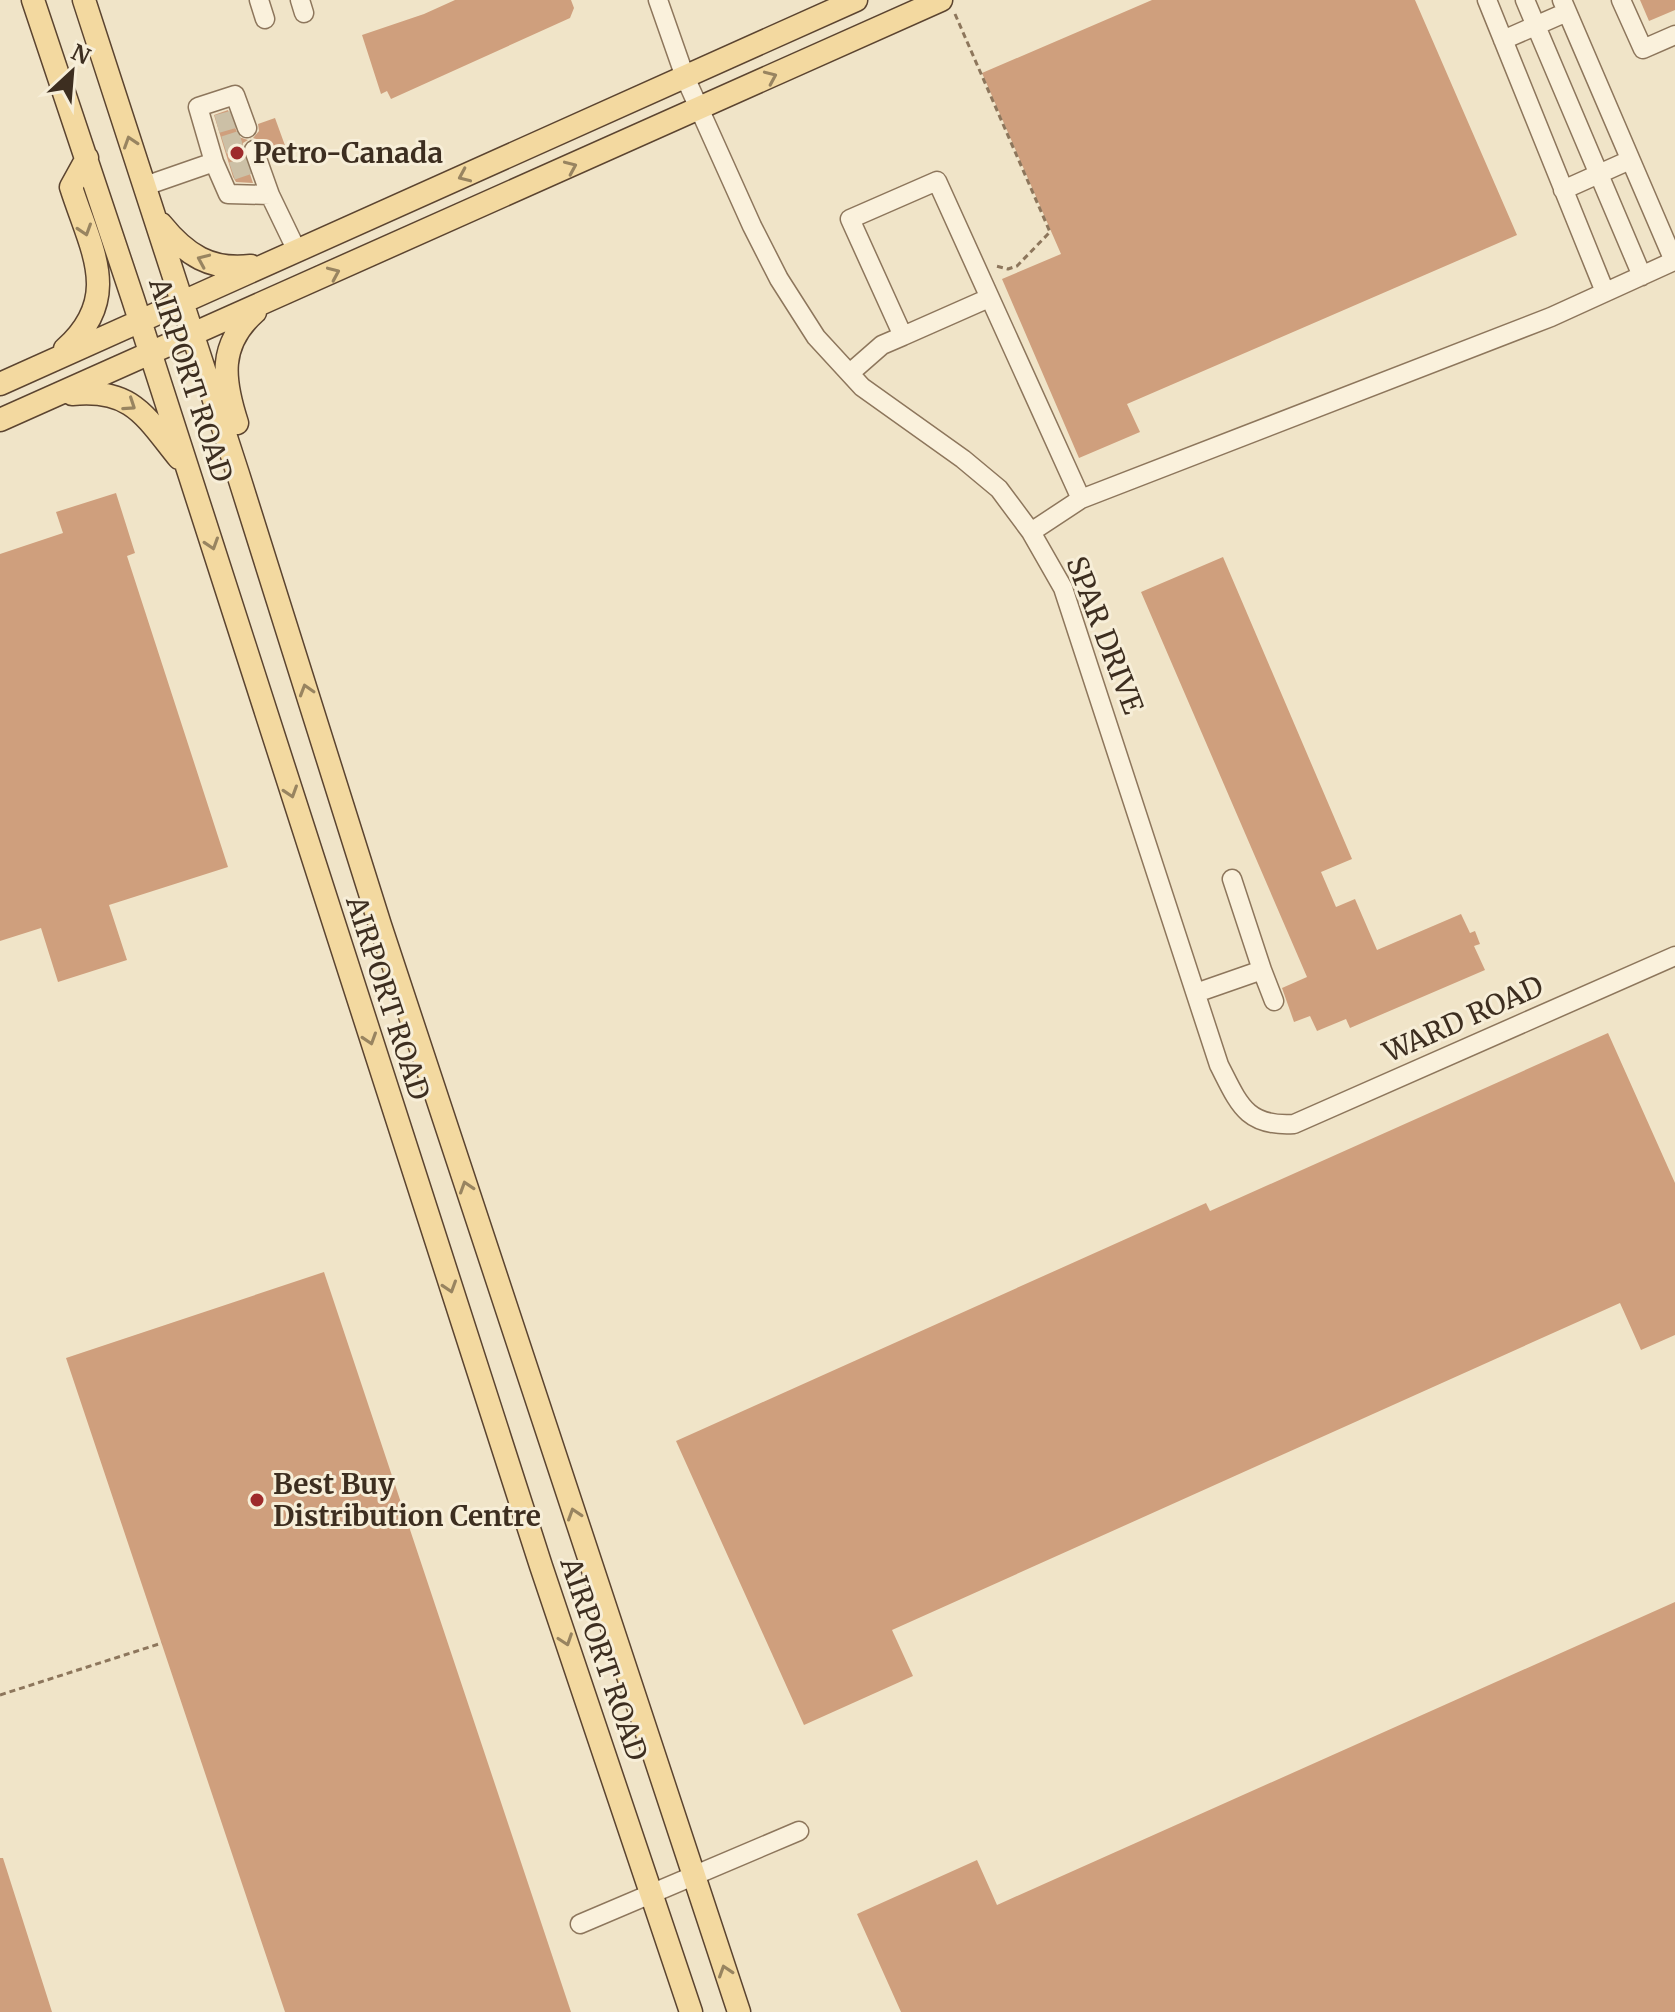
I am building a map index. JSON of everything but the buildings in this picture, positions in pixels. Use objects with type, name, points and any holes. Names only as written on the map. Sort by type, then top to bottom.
[{"type":"main road","name":"AIRPORT ROAD","points":[[33,0],[151,354],[511,1475],[691,2012]]},
{"type":"main road","name":"AIRPORT ROAD","points":[[84,0],[390,955],[739,2012]]},
{"type":"main road","points":[[0,384],[856,0]]},
{"type":"main road","points":[[0,420],[700,109],[947,5]]},
{"type":"main road","points":[[46,363],[80,335],[98,301],[98,272],[71,187],[87,158]]},
{"type":"main road","points":[[154,216],[189,254],[208,263],[235,268],[268,263]]},
{"type":"main road","points":[[238,474],[244,446],[228,396],[227,358],[236,335],[263,305]]},
{"type":"main road","points":[[55,397],[86,393],[120,397],[142,413],[188,470]]},
{"type":"street","points":[[259,0],[265,19]]},
{"type":"street","name":"SPAR DRIVE","points":[[658,0],[685,77],[752,226],[779,279],[816,337],[862,387],[963,459],[999,489],[1031,532],[1063,588],[1086,650],[1219,1065],[1237,1101],[1255,1119],[1272,1125]]},
{"type":"street","points":[[1487,0],[1605,292]]},
{"type":"street","points":[[1525,0],[1642,276]]},
{"type":"street","points":[[1621,0],[1643,49],[1675,35]]},
{"type":"street","points":[[1031,532],[1081,499],[1551,317],[1674,261],[1564,6],[1537,26],[1503,40]]},
{"type":"street","points":[[229,123],[233,160],[228,194],[270,195]]},
{"type":"street","points":[[145,186],[233,160]]},
{"type":"street","points":[[233,160],[270,195],[297,251]]},
{"type":"street","points":[[1563,190],[1630,160]]},
{"type":"street","points":[[903,336],[850,219],[937,181],[1081,499]]},
{"type":"street","points":[[850,373],[882,345],[989,298]]},
{"type":"street","points":[[1232,879],[1274,1001]]},
{"type":"street","name":"WARD ROAD","points":[[1272,1125],[1294,1124],[1675,956]]},
{"type":"street","points":[[1196,993],[1262,970]]},
{"type":"street","points":[[580,1924],[799,1831]]},
{"type":"path","points":[[947,5],[1050,232],[1017,266],[1008,269],[994,265],[977,272]]},
{"type":"path","points":[[0,1695],[162,1643]]},
{"type":"tunnel","points":[[217,124],[235,119]]},
{"type":"tunnel","points":[[224,145],[250,137]]},
{"type":"tunnel","points":[[232,171],[250,165]]},
{"type":"place","name":"Petro-Canada","points":[[237,153]]},
{"type":"place","name":"Best Buy Distribution Centre","points":[[257,1500]]}]
